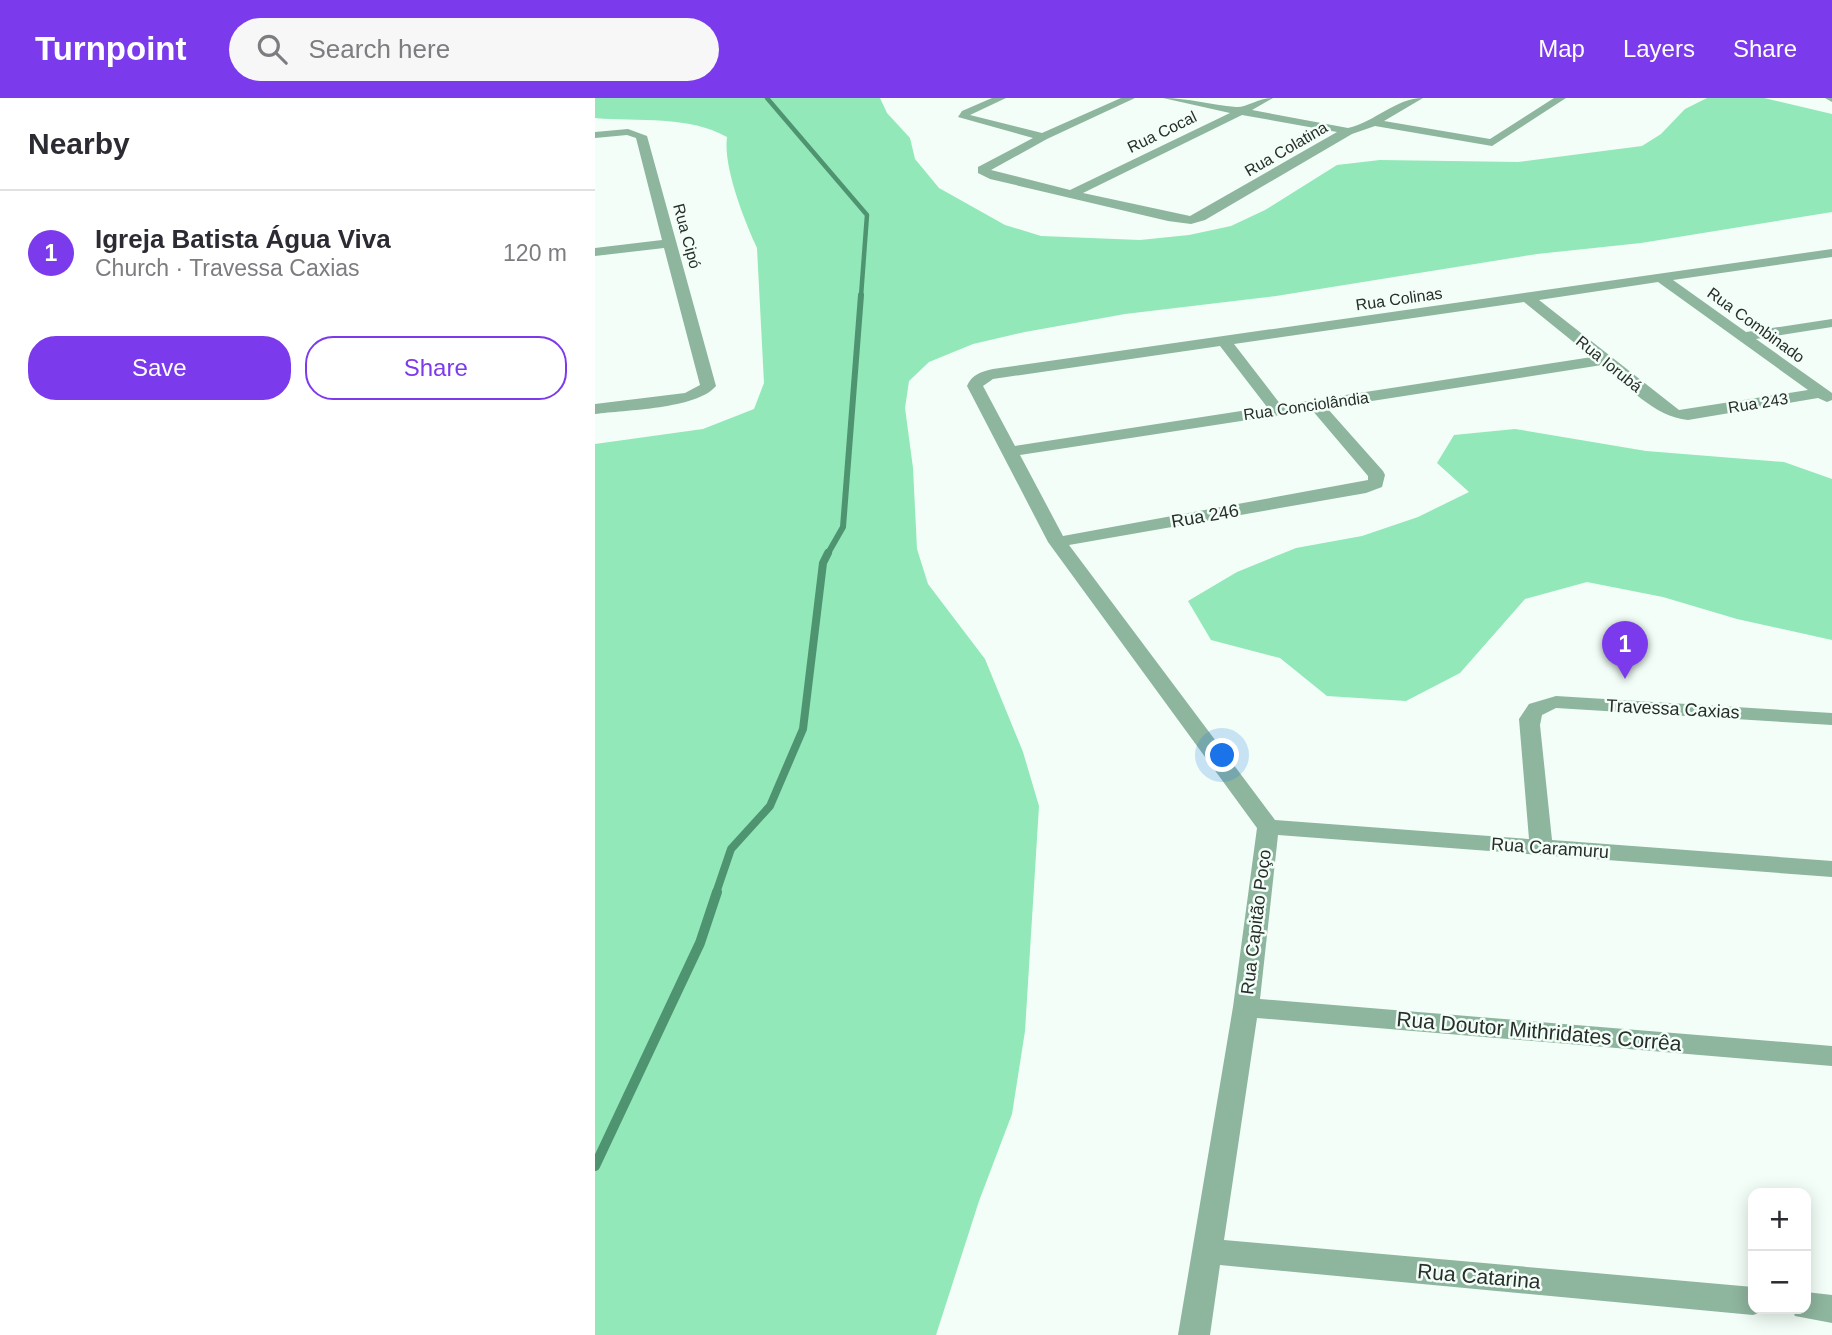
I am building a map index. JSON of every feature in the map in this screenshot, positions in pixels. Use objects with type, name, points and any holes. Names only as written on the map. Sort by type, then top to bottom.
[{"type":"street","points":[[1001,98],[964,115],[975,121],[1043,136],[1130,98]]},
{"type":"street","points":[[1168,98],[1348,131]]},
{"type":"street","name":"Rua Cocal","points":[[1070,195],[1268,98]]},
{"type":"street","name":"Rua Colatina","points":[[1043,136],[983,168],[984,172],[1070,195],[1188,220],[1202,217],[1348,131],[1375,123],[1417,98]]},
{"type":"street","points":[[1375,123],[1488,143],[1499,140],[1561,98]]},
{"type":"street","name":"Rua Cipó","points":[[595,135],[628,132],[641,136],[708,386],[694,395],[595,409]]},
{"type":"street","points":[[595,252],[671,243]]},
{"type":"street","name":"Rua Colinas","points":[[975,386],[978,380],[993,374],[1832,253]]},
{"type":"street","name":"Rua Combinado","points":[[1660,277],[1826,397]]},
{"type":"street","name":"Rua Iorubá","points":[[1528,298],[1669,411],[1682,415],[1695,414]]},
{"type":"street","points":[[1743,337],[1832,323]]},
{"type":"street","points":[[1224,342],[1277,410]]},
{"type":"street","name":"Rua Conciolândia","points":[[1010,453],[1603,360]]},
{"type":"street","name":"Rua Capitão Poço","points":[[975,386],[1057,542],[1268,827],[1246,1007],[1194,1335]]},
{"type":"street","name":"Rua 243","points":[[1695,414],[1826,397]]},
{"type":"street","name":"Rua 246","points":[[1057,542],[1372,486],[1378,480],[1377,475],[1316,405]]},
{"type":"street","name":"Travessa Caxias","points":[[1541,848],[1529,726],[1529,716],[1535,708],[1556,702],[1832,719]]},
{"type":"street","name":"Rua Caramuru","points":[[1268,827],[1832,869]]},
{"type":"street","name":"Rua Doutor Mithridates Corrêa","points":[[1246,1007],[1832,1056]]},
{"type":"street","name":"Rua Catarina","points":[[1206,1251],[1748,1301]]},
{"type":"street","points":[[1811,1306],[1832,1308]]},
{"type":"green space","points":[[595,98],[880,98],[887,113],[910,138],[915,159],[939,188],[1005,225],[1041,236],[1140,240],[1189,235],[1231,226],[1265,210],[1337,165],[1380,160],[1518,162],[1642,146],[1661,134],[1685,109],[1707,98],[1764,98],[1832,114],[1832,212],[1641,243],[1537,254],[1276,296],[1125,314],[1025,332],[973,344],[929,362],[909,381],[905,408],[913,468],[917,549],[928,584],[985,659],[1023,752],[1039,806],[1025,1031],[1012,1114],[979,1201],[936,1335],[595,1335],[595,444],[703,429],[754,409],[764,383],[757,248],[731,178],[727,137],[712,130],[680,122],[595,118]]},
{"type":"green space","points":[[1515,429],[1646,451],[1784,462],[1832,479],[1832,640],[1737,619],[1663,597],[1587,582],[1525,599],[1460,673],[1406,701],[1327,696],[1280,658],[1211,640],[1188,601],[1237,572],[1296,548],[1362,536],[1418,517],[1469,492],[1437,463],[1454,435]]},
{"type":"waterway","points":[[767,98],[867,215],[861,296]]},
{"type":"waterway","points":[[827,555],[843,527],[861,295]]},
{"type":"waterway","points":[[716,893],[731,849],[770,806],[803,729],[823,563],[827,555]]},
{"type":"waterway","points":[[595,1166],[700,943],[717,892]]},
{"type":"place","name":"Igreja Batista Água Viva","points":[[1625,679]]}]
